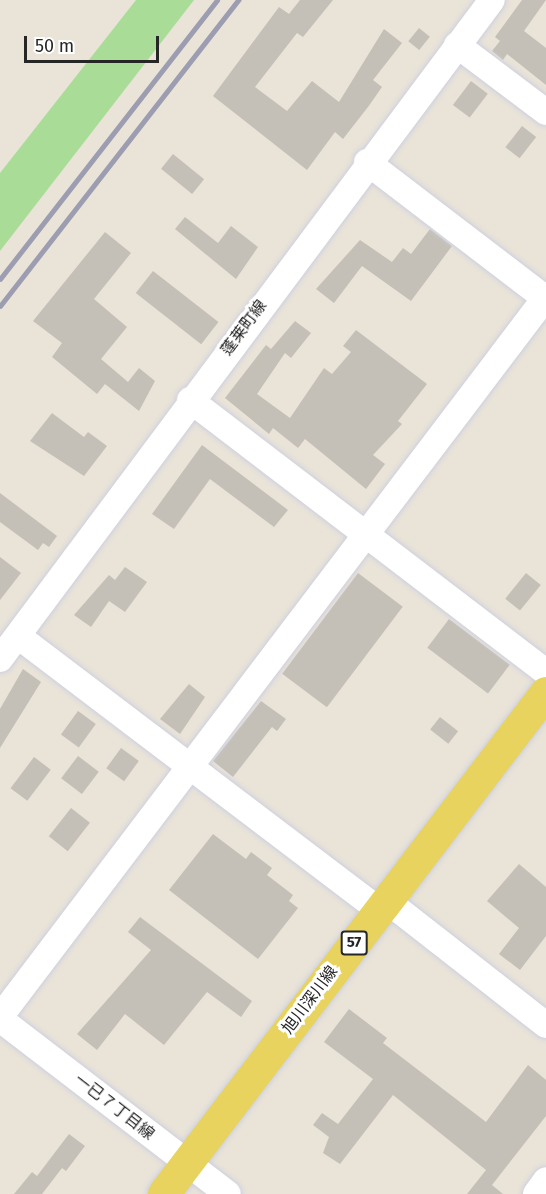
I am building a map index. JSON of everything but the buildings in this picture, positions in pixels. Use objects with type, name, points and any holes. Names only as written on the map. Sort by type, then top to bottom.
[{"type":"main road","name":"旭川深川線","points":[[164,1194],[382,905],[546,693]]},
{"type":"street","name":"蓬莱町線","points":[[0,659],[190,399],[492,0]]},
{"type":"street","points":[[457,45],[546,112]]},
{"type":"street","points":[[0,1018],[546,298],[368,162]]},
{"type":"street","points":[[190,399],[546,672]]},
{"type":"street","points":[[18,636],[189,768],[546,1025]]},
{"type":"street","name":"一已７丁目線","points":[[0,1018],[228,1194]]},
{"type":"street","points":[[536,1194],[546,1180]]},
{"type":"green space","points":[[136,0],[194,0],[0,251],[0,173]]},
{"type":"railway","points":[[0,279],[217,0]]},
{"type":"railway","points":[[0,306],[238,0]]}]
